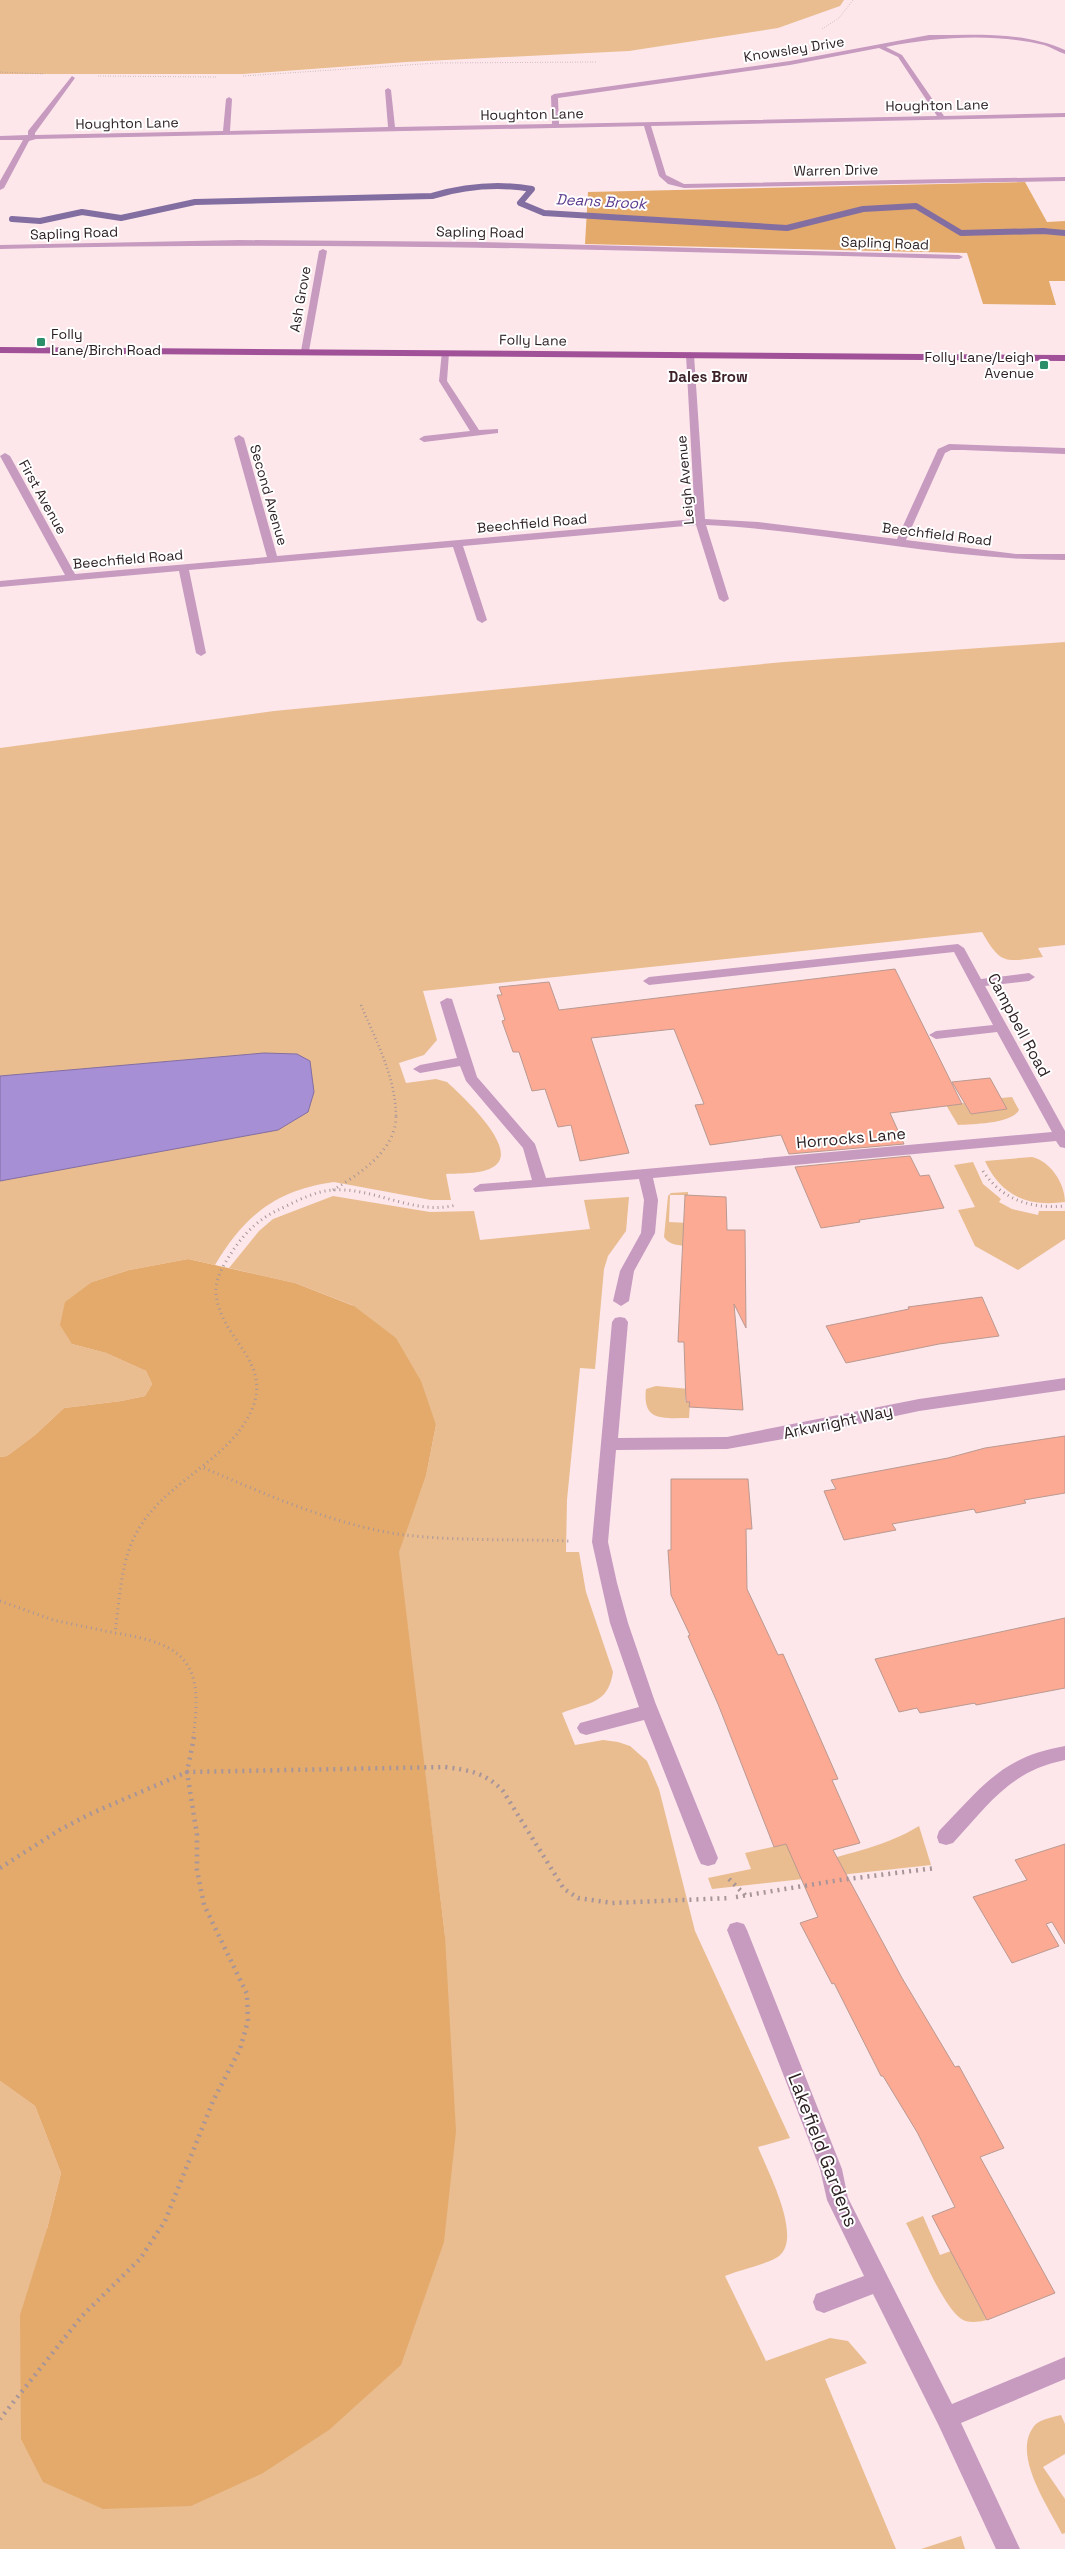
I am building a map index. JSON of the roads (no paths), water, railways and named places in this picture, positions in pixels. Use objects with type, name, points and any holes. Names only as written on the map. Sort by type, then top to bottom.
[{"type":"main road","name":"Folly Lane","points":[[0,350],[1065,358]]},
{"type":"street","name":"Knowsley Drive","points":[[556,126],[554,96],[790,64],[881,47],[915,38],[985,36],[1025,39],[1046,44],[1065,52]]},
{"type":"street","points":[[881,47],[900,56],[942,118]]},
{"type":"street","points":[[0,188],[26,140],[33,138],[31,133],[72,78]]},
{"type":"street","points":[[388,90],[392,130]]},
{"type":"street","points":[[226,134],[229,99]]},
{"type":"street","name":"Houghton Lane","points":[[0,138],[1065,115]]},
{"type":"street","name":"Warren Drive","points":[[647,124],[663,176],[670,182],[684,186],[1065,179]]},
{"type":"street","name":"Sapling Road","points":[[0,247],[122,244],[455,244],[959,257]]},
{"type":"street","name":"Ash Grove","points":[[305,351],[323,251]]},
{"type":"street","points":[[444,353],[443,381],[476,433]]},
{"type":"street","name":"Leigh Avenue","points":[[690,355],[700,522],[724,599]]},
{"type":"street","points":[[424,439],[495,431]]},
{"type":"street","name":"Second Avenue","points":[[239,438],[273,559]]},
{"type":"street","points":[[900,543],[941,451],[949,447],[1065,451]]},
{"type":"street","name":"First Avenue","points":[[5,456],[72,578]]},
{"type":"street","name":"Beechfield Road","points":[[0,584],[700,522],[758,525],[1016,557],[1065,557]]},
{"type":"street","points":[[457,543],[482,620]]},
{"type":"street","points":[[183,567],[201,653]]},
{"type":"street","name":"Campbell Road","points":[[649,981],[958,948],[1000,1028],[1063,1140]]},
{"type":"street","points":[[976,983],[1029,977]]},
{"type":"street","points":[[447,1002],[471,1078],[530,1147],[540,1183]]},
{"type":"street","points":[[936,1035],[1000,1028]]},
{"type":"street","points":[[420,1068],[465,1061]]},
{"type":"street","name":"Horrocks Lane","points":[[480,1190],[973,1144],[1063,1140]]},
{"type":"street","points":[[621,1301],[627,1272],[648,1233],[651,1218],[651,1200],[645,1174]]},
{"type":"street","points":[[620,1322],[600,1542],[606,1575],[627,1650],[708,1858]]},
{"type":"street","name":"Arkwright Way","points":[[610,1444],[727,1443],[812,1428],[919,1405],[1065,1384]]},
{"type":"street","points":[[586,1728],[650,1710]]},
{"type":"street","points":[[946,1837],[992,1787],[1013,1770],[1036,1759],[1065,1753]]},
{"type":"street","name":"Lakefield Gardens","points":[[736,1930],[831,2169],[838,2200],[947,2418],[1008,2549]]},
{"type":"street","points":[[824,2302],[879,2281]]},
{"type":"street","points":[[947,2418],[1065,2368]]},
{"type":"waterway","name":"Deans Brook","points":[[12,219],[40,221],[82,212],[121,218],[195,202],[432,196],[469,188],[506,186],[532,189],[520,203],[544,213],[787,228],[863,209],[916,206],[961,233],[1043,231],[1065,233]]},
{"type":"place","name":"Folly Lane/Birch Road","points":[[41,342]]},
{"type":"place","name":"Folly Lane/Leigh Avenue","points":[[1044,365]]},
{"type":"district","name":"Dales Brow","points":[[708,376]]}]
